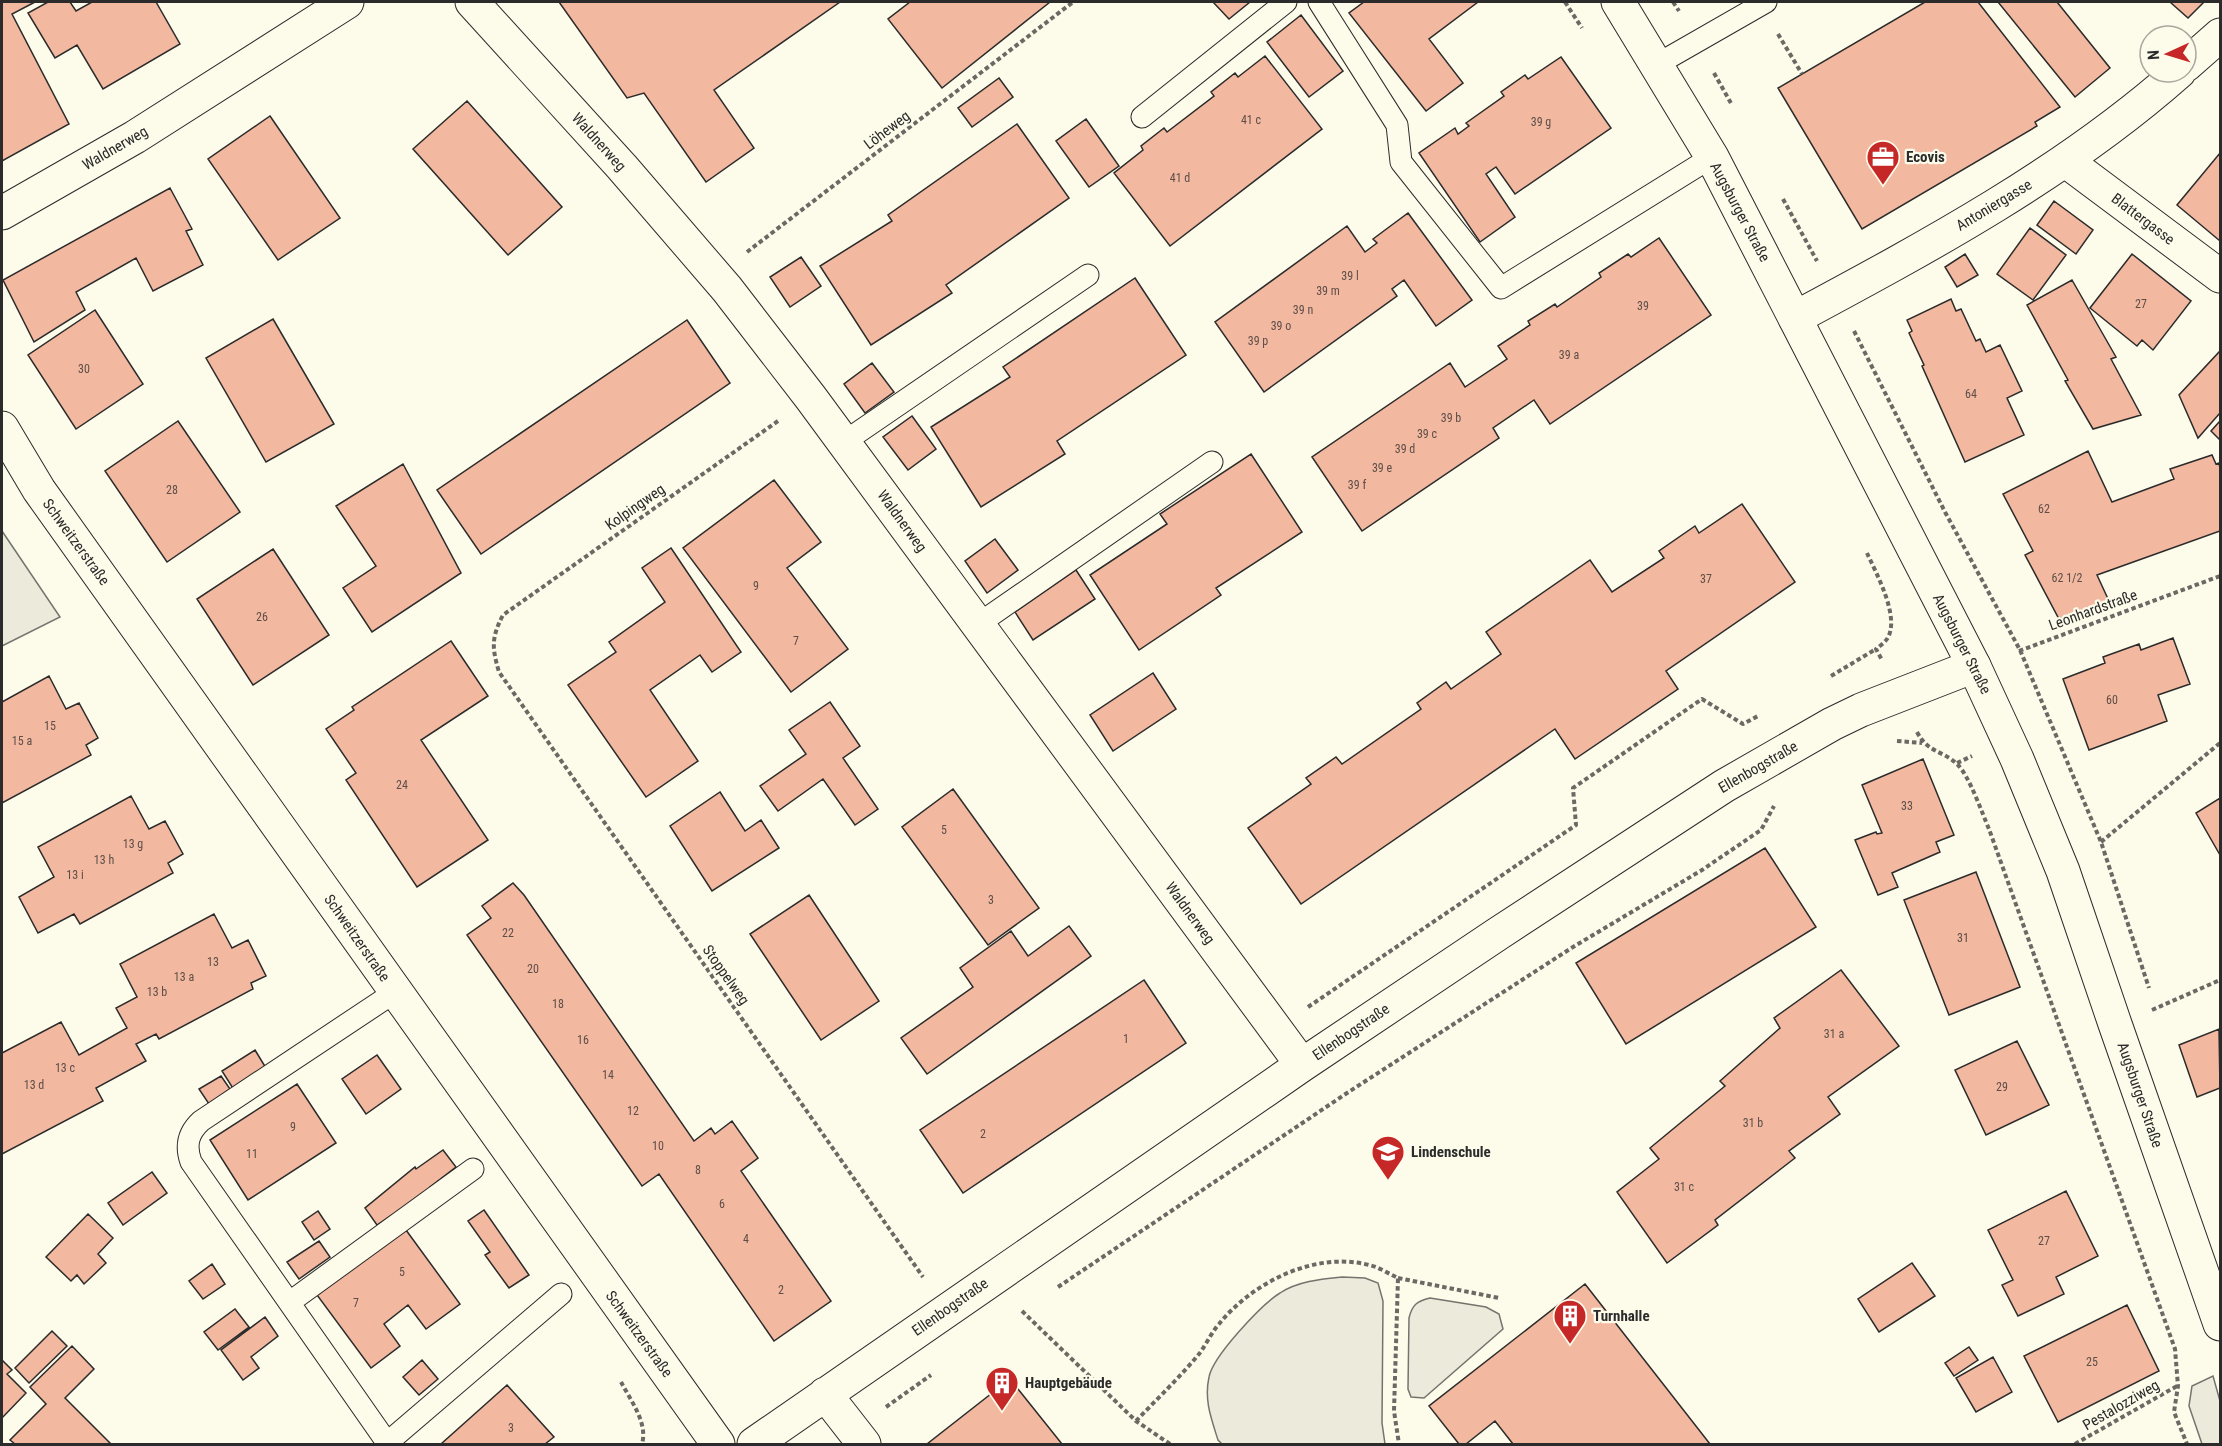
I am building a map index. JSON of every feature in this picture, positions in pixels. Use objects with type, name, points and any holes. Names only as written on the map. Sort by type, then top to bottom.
[{"type":"street","name":"Waldnerweg","points":[[2,213],[135,137],[347,2]]},
{"type":"street","name":"Waldnerweg","points":[[472,2],[622,167],[716,276],[844,442],[1302,1065]]},
{"type":"street","name":"Augsburger Straße","points":[[1618,2],[1712,157],[1974,666],[2018,759],[2064,871],[2115,1023],[2218,1312]]},
{"type":"street","points":[[2198,54],[2220,34]]},
{"type":"street","name":"Antoniergasse","points":[[1795,318],[1998,204],[2066,161],[2165,84]]},
{"type":"street","name":"Blattergasse","points":[[2066,161],[2220,276]]},
{"type":"street","name":"Schweitzerstraße","points":[[2,428],[39,489],[718,1444]]},
{"type":"street","name":"Ellenbogstraße","points":[[754,1444],[1302,1065],[1724,786],[1832,724],[1974,666]]},
{"type":"street","points":[[825,1394],[859,1438]]},
{"type":"lane","points":[[1142,117],[1286,2]]},
{"type":"lane","points":[[1319,2],[1397,125],[1401,162],[1501,288],[1712,157]]},
{"type":"lane","points":[[1656,65],[1763,3]]},
{"type":"lane","points":[[844,442],[1088,275]]},
{"type":"lane","points":[[977,625],[1212,462]]},
{"type":"lane","points":[[395,992],[192,1129],[188,1138],[188,1154],[191,1162],[387,1444],[561,1294]]},
{"type":"lane","points":[[290,1302],[472,1168]]},
{"type":"path","name":"Löheweg","points":[[716,276],[1072,2]]},
{"type":"path","points":[[1763,3],[1802,75]]},
{"type":"path","points":[[1856,336],[1859,327]]},
{"type":"path","name":"Kolpingweg","points":[[493,651],[495,632],[503,615],[811,398]]},
{"type":"path","name":"Leonhardstraße","points":[[1974,666],[2220,576]]},
{"type":"path","points":[[1889,605],[1891,625],[1888,638],[1876,649],[1923,743]]},
{"type":"path","name":"Stoppelweg","points":[[493,651],[499,672],[947,1309]]},
{"type":"path","points":[[1887,745],[1896,741],[1923,743],[1957,763],[1964,772],[1989,829],[2175,1349],[2178,1386],[2175,1412],[2187,1444]]},
{"type":"path","points":[[2064,871],[2220,743]]},
{"type":"path","points":[[1051,1291],[1347,1092],[1589,937],[1702,870],[1761,830],[1774,805],[1781,800]]},
{"type":"path","points":[[2115,1023],[2220,980]]},
{"type":"path","points":[[1136,1420],[1199,1354],[1219,1324],[1243,1300],[1272,1281],[1304,1267],[1342,1261],[1370,1265],[1398,1278],[1499,1298]]},
{"type":"path","points":[[1398,1278],[1395,1411],[1399,1444]]},
{"type":"path","points":[[1015,1316],[1022,1311],[1136,1420],[1170,1444]]},
{"type":"path","points":[[859,1438],[933,1373]]},
{"type":"path","name":"Pestalozziweg","points":[[2075,1444],[2178,1386]]},
{"type":"shaded area","points":[[2,531],[60,617],[2,646]]},
{"type":"shaded area","points":[[1342,1277],[1365,1278],[1378,1283],[1383,1301],[1382,1423],[1385,1444],[1222,1444],[1218,1440],[1213,1424],[1207,1393],[1212,1368],[1228,1344],[1280,1293],[1302,1283]]},
{"type":"shaded area","points":[[1430,1298],[1486,1307],[1499,1314],[1503,1329],[1424,1398],[1411,1397],[1408,1389],[1409,1318],[1416,1304]]},
{"type":"shaded area","points":[[2213,1376],[2220,1401],[2220,1444],[2202,1444],[2189,1406],[2192,1386]]},
{"type":"building","points":[[2,2],[35,2],[12,14],[69,124],[2,161]]},
{"type":"building","points":[[48,2],[70,2],[76,11],[92,2],[156,2],[180,44],[103,89],[77,45],[55,58],[28,13]]},
{"type":"building","points":[[559,2],[840,2],[714,90],[754,148],[706,182],[644,93],[627,98]]},
{"type":"building","points":[[910,2],[1050,2],[942,88],[888,19]]},
{"type":"building","points":[[1213,2],[1250,2],[1229,19]]},
{"type":"building","points":[[1364,2],[1478,2],[1429,39],[1463,83],[1426,111],[1349,13]]},
{"type":"building","points":[[1925,2],[1978,2],[2060,107],[2035,122],[2037,126],[1862,229],[1778,88]]},
{"type":"building","points":[[1998,2],[2057,2],[2110,68],[2075,97]]},
{"type":"building","points":[[2170,2],[2204,2],[2188,18]]},
{"type":"building","points":[[1301,15],[1343,71],[1309,97],[1267,42]]},
{"type":"building","points":[[1265,56],[1322,129],[1170,246],[1114,173],[1143,150],[1141,146],[1164,128],[1167,132],[1214,96],[1211,92],[1235,73],[1238,77]]},
{"type":"building","points":[[1561,57],[1611,128],[1515,194],[1496,167],[1486,174],[1515,217],[1480,242],[1419,153],[1455,128],[1458,134],[1469,126],[1466,123],[1504,96],[1501,92],[1525,75],[1528,79]]},
{"type":"building","points":[[999,78],[1013,97],[972,127],[958,108]]},
{"type":"building","points":[[467,101],[562,207],[508,255],[413,149]]},
{"type":"building","points":[[270,116],[340,218],[278,260],[208,159]]},
{"type":"building","points":[[1086,119],[1119,166],[1089,187],[1056,141]]},
{"type":"building","points":[[1017,124],[1069,198],[946,285],[952,293],[871,345],[820,266],[892,221],[888,215]]},
{"type":"building","points":[[2220,153],[2220,241],[2177,205]]},
{"type":"building","points":[[170,188],[192,229],[186,231],[203,265],[153,291],[136,258],[76,292],[85,310],[34,342],[3,280]]},
{"type":"building","points":[[2054,201],[2093,230],[2076,254],[2037,225]]},
{"type":"building","points":[[1408,213],[1472,300],[1436,326],[1404,280],[1392,289],[1397,296],[1264,392],[1215,322],[1347,226],[1365,252],[1377,243],[1373,239]]},
{"type":"building","points":[[2030,228],[2066,255],[2033,300],[1997,274]]},
{"type":"building","points":[[1659,238],[1711,315],[1550,424],[1534,400],[1493,428],[1499,438],[1362,531],[1312,457],[1450,363],[1465,387],[1507,359],[1498,346],[1530,325],[1528,321],[1555,304],[1557,307],[1601,277],[1599,273],[1628,254],[1631,257]]},
{"type":"building","points":[[1965,254],[1978,275],[1957,287],[1945,267]]},
{"type":"building","points":[[2132,254],[2191,301],[2153,350],[2142,340],[2137,346],[2090,308]]},
{"type":"building","points":[[801,257],[821,286],[790,307],[770,277]]},
{"type":"building","points":[[1135,278],[1186,355],[1057,441],[1065,454],[981,507],[931,427],[1010,377],[1003,367]]},
{"type":"building","points":[[2072,280],[2116,357],[2111,359],[2141,415],[2093,429],[2065,381],[2068,380],[2027,305]]},
{"type":"building","points":[[1951,299],[1956,311],[1961,309],[1976,341],[1980,339],[1986,352],[2000,345],[2022,391],[2007,398],[2024,435],[1965,462],[1922,366],[1924,365],[1909,333],[1912,331],[1907,320]]},
{"type":"building","points":[[95,310],[143,384],[76,429],[28,355]]},
{"type":"building","points":[[273,319],[334,424],[266,462],[206,358]]},
{"type":"building","points":[[687,320],[730,383],[481,554],[437,490]]},
{"type":"building","points":[[2220,351],[2220,413],[2198,438],[2179,395]]},
{"type":"building","points":[[872,363],[894,392],[865,413],[844,384]]},
{"type":"building","points":[[912,416],[936,449],[908,470],[883,437]]},
{"type":"building","points":[[178,421],[240,512],[167,562],[105,471]]},
{"type":"building","points":[[2220,421],[2220,440],[2211,431]]},
{"type":"building","points":[[2088,451],[2112,502],[2174,479],[2170,469],[2212,455],[2220,468],[2220,531],[2097,575],[2109,601],[2059,619],[2025,555],[2033,551],[2003,494]]},
{"type":"building","points":[[1251,454],[1302,532],[1216,588],[1221,595],[1139,650],[1090,575],[1167,524],[1160,514]]},
{"type":"building","points":[[403,464],[461,573],[372,632],[343,588],[376,566],[336,506]]},
{"type":"building","points":[[774,480],[821,542],[787,568],[848,649],[791,692],[683,548]]},
{"type":"building","points":[[1742,504],[1795,582],[1666,671],[1678,689],[1575,759],[1555,729],[1301,904],[1248,828],[1311,784],[1306,778],[1336,757],[1342,764],[1421,709],[1417,703],[1446,682],[1451,689],[1501,654],[1486,632],[1590,560],[1612,592],[1664,558],[1659,551],[1695,526],[1699,533]]},
{"type":"building","points":[[995,539],[1018,570],[987,593],[965,561]]},
{"type":"building","points":[[671,548],[741,652],[712,672],[700,655],[650,690],[698,761],[646,797],[568,685],[616,652],[609,642],[665,602],[642,568]]},
{"type":"building","points":[[273,549],[329,635],[253,685],[197,599]]},
{"type":"building","points":[[1076,570],[1095,599],[1033,640],[1015,612]]},
{"type":"building","points":[[2173,638],[2190,684],[2158,695],[2167,721],[2089,750],[2063,679],[2105,663],[2103,657],[2139,644],[2141,650]]},
{"type":"building","points":[[451,641],[488,696],[421,740],[488,840],[417,887],[346,780],[356,773],[326,729],[354,710],[352,707]]},
{"type":"building","points":[[1153,673],[1176,709],[1113,751],[1090,715]]},
{"type":"building","points":[[49,676],[66,709],[79,703],[98,738],[86,745],[91,755],[2,803],[2,702]]},
{"type":"building","points":[[830,702],[860,746],[843,758],[878,809],[855,825],[823,779],[778,811],[760,786],[806,754],[789,730]]},
{"type":"building","points":[[1923,759],[1954,835],[1936,842],[1940,852],[1892,873],[1898,887],[1878,895],[1855,840],[1876,832],[1877,834],[1882,833],[1862,785]]},
{"type":"building","points":[[953,789],[1039,908],[988,945],[902,827]]},
{"type":"building","points":[[720,792],[745,831],[761,820],[779,848],[712,891],[670,826]]},
{"type":"building","points":[[131,796],[149,829],[165,821],[183,854],[168,863],[173,873],[80,924],[74,914],[38,933],[19,897],[54,877],[38,847]]},
{"type":"building","points":[[2220,798],[2220,855],[2196,813]]},
{"type":"building","points":[[1765,848],[1816,927],[1626,1044],[1576,963]]},
{"type":"building","points":[[1976,872],[2020,987],[1949,1015],[1904,900]]},
{"type":"building","points":[[513,883],[524,895],[694,1141],[711,1128],[715,1134],[732,1121],[758,1158],[741,1171],[831,1301],[774,1341],[659,1174],[642,1186],[467,935],[491,918],[482,906]]},
{"type":"building","points":[[809,895],[879,1001],[821,1040],[750,934]]},
{"type":"building","points":[[214,914],[232,948],[248,940],[266,976],[251,983],[253,989],[159,1039],[156,1034],[136,1044],[146,1061],[96,1088],[103,1101],[2,1154],[2,1053],[61,1022],[79,1055],[127,1028],[116,1008],[137,997],[120,964]]},
{"type":"building","points":[[1069,926],[1091,956],[927,1074],[901,1038],[973,987],[960,968],[1011,931],[1028,956]]},
{"type":"building","points":[[1841,970],[1899,1046],[1828,1097],[1840,1114],[1789,1151],[1795,1158],[1715,1220],[1718,1225],[1667,1263],[1617,1192],[1659,1159],[1650,1148],[1725,1086],[1720,1081],[1780,1028],[1774,1018]]},
{"type":"building","points":[[1144,980],[1186,1043],[963,1193],[920,1130]]},
{"type":"building","points":[[2219,1029],[2220,1088],[2197,1097],[2179,1045]]},
{"type":"building","points":[[2017,1041],[2049,1105],[1986,1135],[1955,1070]]},
{"type":"building","points":[[255,1050],[266,1068],[234,1090],[222,1071]]},
{"type":"building","points":[[377,1055],[401,1089],[366,1114],[342,1079]]},
{"type":"building","points":[[221,1076],[230,1089],[209,1104],[199,1089]]},
{"type":"building","points":[[297,1084],[336,1143],[248,1200],[210,1140]]},
{"type":"building","points":[[443,1150],[456,1167],[430,1187],[431,1190],[394,1217],[392,1215],[377,1225],[365,1208],[415,1167],[416,1169]]},
{"type":"building","points":[[152,1172],[167,1193],[123,1225],[108,1203]]},
{"type":"building","points":[[2066,1191],[2098,1256],[2056,1277],[2064,1294],[2018,1316],[2002,1285],[2013,1280],[1988,1230]]},
{"type":"building","points":[[484,1210],[529,1275],[509,1288],[485,1255],[490,1252],[468,1221]]},
{"type":"building","points":[[318,1211],[330,1229],[314,1240],[302,1222]]},
{"type":"building","points":[[88,1214],[113,1238],[98,1254],[106,1263],[84,1284],[77,1275],[71,1281],[46,1257]]},
{"type":"building","points":[[406,1230],[460,1304],[426,1329],[408,1305],[384,1324],[400,1346],[371,1368],[317,1295]]},
{"type":"building","points":[[319,1241],[330,1257],[299,1279],[287,1262]]},
{"type":"building","points":[[1912,1263],[1935,1296],[1879,1332],[1858,1299]]},
{"type":"building","points":[[212,1264],[225,1284],[203,1299],[189,1281]]},
{"type":"building","name":"Turnhalle","points":[[1585,1284],[1710,1444],[1513,1444],[1495,1421],[1466,1444],[1459,1444],[1429,1406]]},
{"type":"building","points":[[2127,1305],[2159,1371],[2058,1422],[2024,1356]]},
{"type":"building","points":[[235,1309],[249,1327],[218,1350],[204,1332]]},
{"type":"building","points":[[265,1317],[278,1336],[251,1357],[259,1368],[243,1380],[221,1350]]},
{"type":"building","points":[[52,1331],[67,1346],[29,1383],[15,1368]]},
{"type":"building","points":[[72,1346],[94,1369],[65,1398],[111,1444],[15,1444],[10,1440],[46,1404],[30,1387]]},
{"type":"building","points":[[1969,1347],[1978,1360],[1954,1376],[1945,1363]]},
{"type":"building","points":[[1993,1357],[2012,1392],[1976,1412],[1956,1378]]},
{"type":"building","points":[[2,1360],[12,1370],[7,1374],[26,1393],[2,1418]]},
{"type":"building","points":[[422,1360],[438,1379],[419,1395],[403,1377]]},
{"type":"building","name":"Hauptgebäude","points":[[1010,1379],[1062,1444],[927,1444]]},
{"type":"building","points":[[507,1385],[554,1437],[545,1444],[441,1444]]},
{"type":"place","name":"Ecovis","points":[[1883,186]]},
{"type":"place","name":"Lindenschule","points":[[1388,1181]]},
{"type":"place","name":"Turnhalle","points":[[1570,1345]]},
{"type":"place","name":"Hauptgebäude","points":[[1002,1412]]}]
